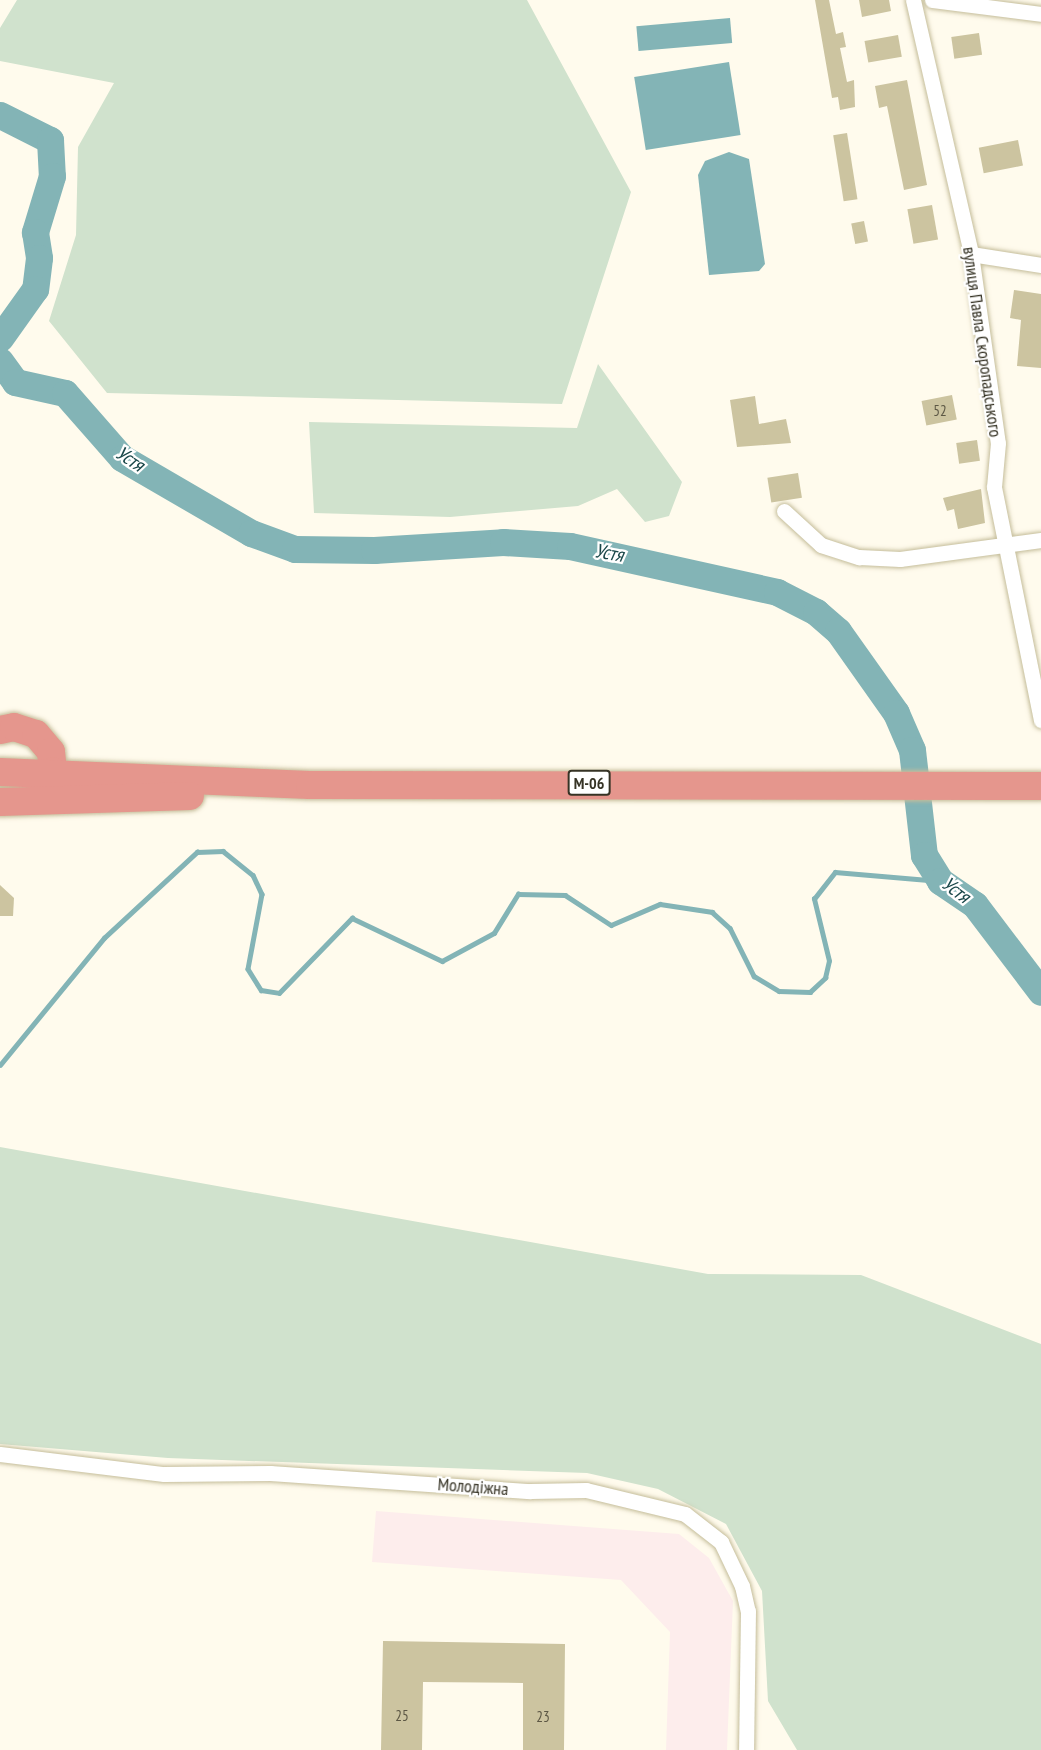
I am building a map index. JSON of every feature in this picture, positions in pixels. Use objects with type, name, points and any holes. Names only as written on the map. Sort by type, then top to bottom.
[{"type":"highway","points":[[0,730],[14,727],[36,734],[51,752],[52,774],[38,802]]},
{"type":"highway","name":"М-06","points":[[0,772],[310,785],[1041,786]]},
{"type":"highway","name":"М-06","points":[[0,802],[38,802],[310,785]]},
{"type":"street","name":"вулиця Павла Скоропадського","points":[[913,0],[971,254],[998,443],[994,488],[1041,720]]},
{"type":"street","points":[[932,0],[1041,14]]},
{"type":"street","points":[[971,254],[1041,265]]},
{"type":"street","points":[[784,511],[821,545],[859,557],[900,559],[1041,540]]},
{"type":"street","name":"Молодіжна","points":[[0,1454],[164,1474],[270,1473],[530,1491],[586,1490],[685,1514],[721,1542],[742,1586],[748,1611],[746,1750]]},
{"type":"shaded area","points":[[376,1511],[679,1534],[709,1558],[733,1601],[727,1750],[666,1750],[670,1632],[621,1580],[372,1562]]},
{"type":"green space","points":[[17,0],[527,0],[631,192],[562,404],[107,393],[49,321],[76,235],[78,147],[114,83],[0,61],[0,28]]},
{"type":"green space","points":[[598,364],[682,482],[669,516],[645,522],[617,489],[578,506],[450,517],[314,513],[309,422],[577,428]]},
{"type":"green space","points":[[0,1147],[708,1274],[861,1275],[1041,1344],[1041,1750],[797,1750],[768,1701],[762,1591],[726,1524],[658,1489],[587,1473],[168,1458],[0,1444]]},
{"type":"water","points":[[730,18],[732,43],[639,51],[636,26]]},
{"type":"water","points":[[729,62],[741,135],[646,150],[634,77]]},
{"type":"water","points":[[729,152],[749,159],[765,264],[759,271],[709,275],[698,175],[705,161]]},
{"type":"building","points":[[815,0],[829,0],[836,34],[843,32],[846,47],[840,48],[847,82],[854,80],[855,107],[840,110],[838,97],[832,98]]},
{"type":"building","points":[[859,0],[889,0],[891,11],[862,17]]},
{"type":"building","points":[[979,33],[982,55],[954,59],[951,37]]},
{"type":"building","points":[[898,35],[902,57],[868,63],[865,41]]},
{"type":"building","points":[[907,80],[927,185],[904,190],[887,106],[879,108],[875,86]]},
{"type":"building","points":[[847,133],[857,199],[844,201],[833,135]]},
{"type":"building","points":[[1018,140],[1023,166],[984,173],[979,148]]},
{"type":"building","points":[[932,205],[938,239],[913,244],[907,209]]},
{"type":"building","points":[[864,221],[868,242],[855,244],[851,223]]},
{"type":"building","points":[[1014,290],[1041,294],[1041,368],[1017,366],[1021,320],[1010,318]]},
{"type":"building","points":[[952,395],[957,420],[926,425],[922,401]]},
{"type":"building","points":[[755,396],[759,424],[786,419],[791,443],[737,447],[730,400]]},
{"type":"building","points":[[977,440],[980,461],[959,464],[956,443]]},
{"type":"building","points":[[798,473],[802,498],[771,503],[767,478]]},
{"type":"building","points":[[981,489],[985,523],[958,529],[954,509],[947,511],[943,498]]},
{"type":"building","points":[[0,885],[14,898],[13,916],[0,916]]},
{"type":"building","points":[[383,1641],[565,1644],[564,1750],[523,1750],[523,1683],[423,1682],[422,1750],[381,1750]]},
{"type":"waterway","name":"Устя","points":[[0,115],[50,140],[52,176],[35,232],[39,258],[35,289],[0,338]]},
{"type":"waterway","name":"Устя","points":[[0,361],[15,382],[65,393],[122,458],[251,533],[295,549],[374,550],[503,542],[570,546],[777,592],[816,612],[838,631],[896,713],[912,750],[924,855],[940,881],[975,905],[1041,992]]},
{"type":"waterway","points":[[0,1065],[104,938],[197,852],[223,851],[253,875],[262,894],[248,969],[261,990],[279,993],[352,918],[442,961],[494,933],[518,894],[565,895],[611,925],[660,904],[712,912],[730,928],[754,976],[779,991],[810,992],[825,978],[829,961],[814,899],[835,872],[940,881]]}]
